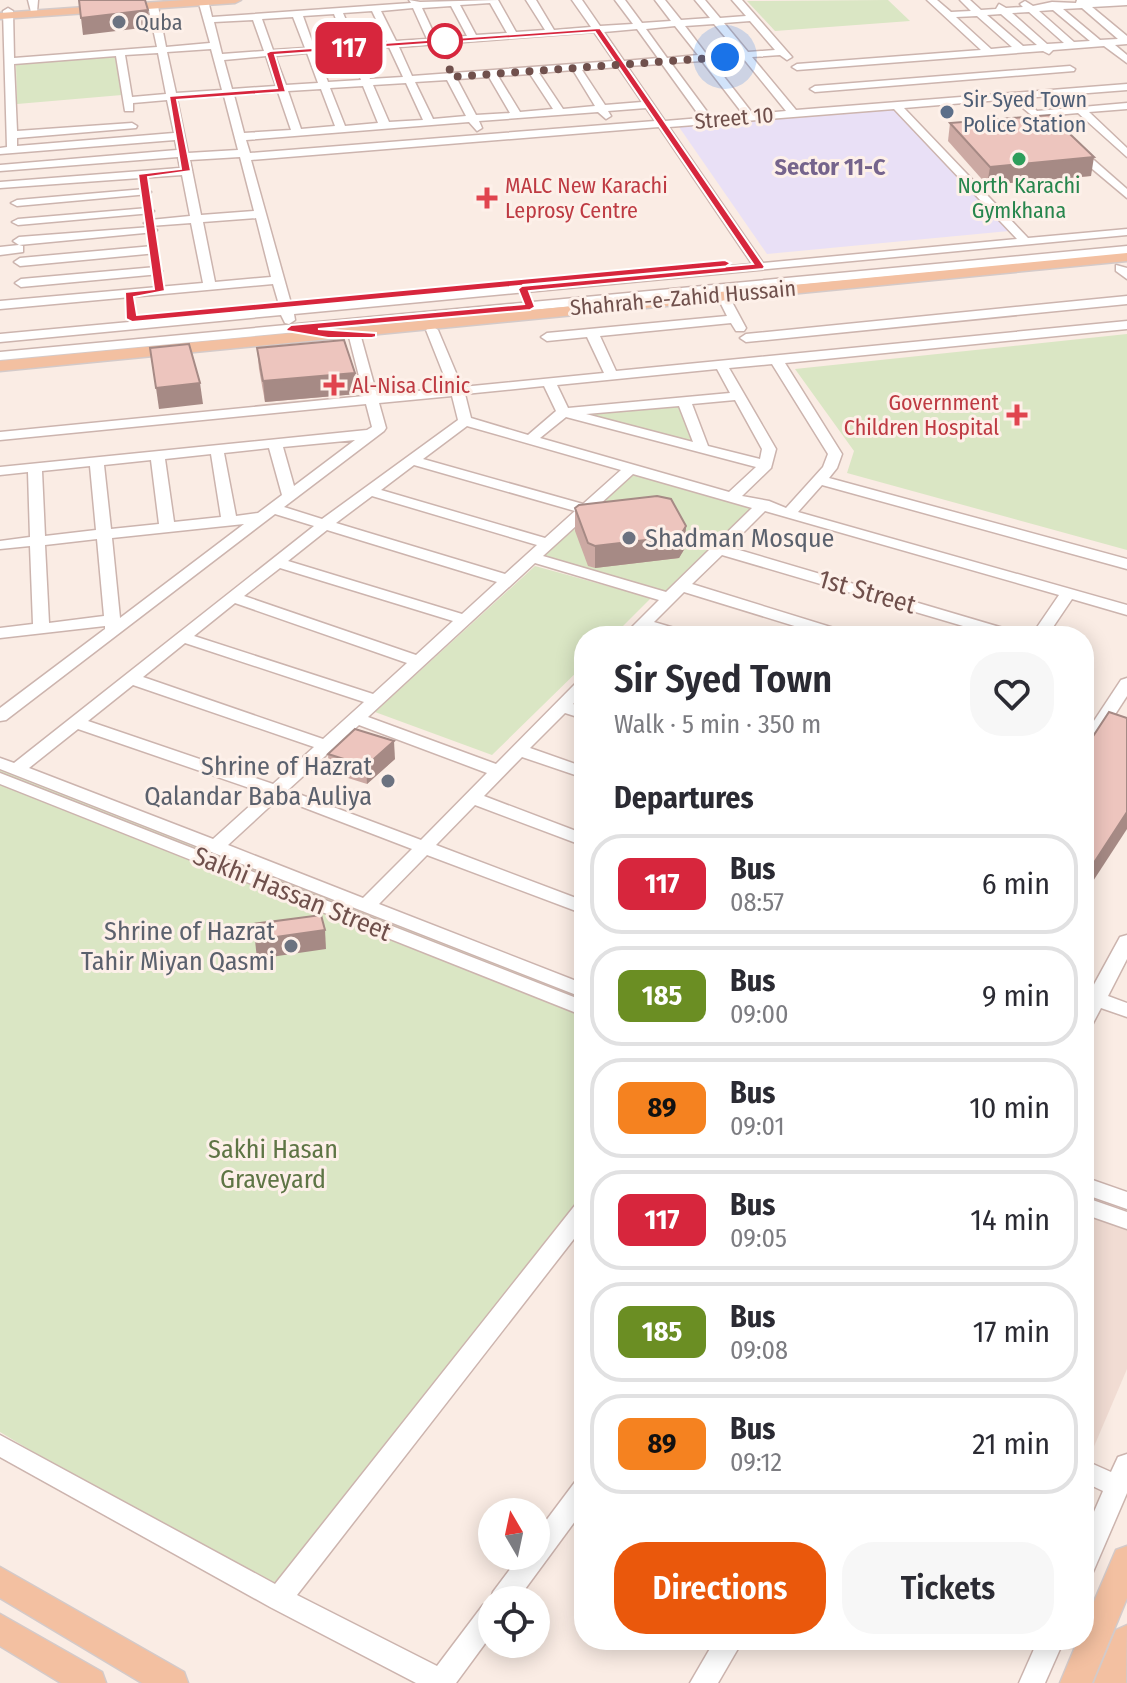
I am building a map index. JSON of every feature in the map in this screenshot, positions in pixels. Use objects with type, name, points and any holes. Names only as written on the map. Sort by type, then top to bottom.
[{"type":"main road","points":[[4,14],[178,0]]},
{"type":"main road","points":[[4,14],[33,5],[153,6],[235,0]]},
{"type":"main road","name":"Shahrah-e-Zahid Hussain","points":[[0,368],[74,354],[263,341],[292,333],[328,334],[685,294],[714,300],[820,282],[1126,266]]},
{"type":"main road","name":"Shahrah-e-Zahid Hussain","points":[[0,368],[432,330],[714,300],[1126,266]]},
{"type":"main road","points":[[1094,1640],[1127,1560]]},
{"type":"main road","points":[[0,1581],[172,1683]]},
{"type":"main road","points":[[0,1629],[90,1683]]},
{"type":"main road","points":[[1110,1683],[1127,1640]]},
{"type":"main road","points":[[1076,1683],[1090,1650]]},
{"type":"street","points":[[327,0],[369,84],[385,146]]},
{"type":"street","points":[[208,20],[376,9],[415,3],[492,0],[513,36]]},
{"type":"street","points":[[531,0],[551,33]]},
{"type":"street","points":[[577,0],[758,264]]},
{"type":"street","points":[[620,0],[708,120]]},
{"type":"street","points":[[660,0],[750,117]]},
{"type":"street","points":[[700,0],[794,114]]},
{"type":"street","points":[[738,0],[834,110]]},
{"type":"street","points":[[932,0],[989,52]]},
{"type":"street","points":[[965,0],[1021,50]]},
{"type":"street","points":[[992,0],[1093,90]]},
{"type":"street","points":[[1020,0],[1073,46]]},
{"type":"street","points":[[203,1],[292,333]]},
{"type":"street","points":[[1080,2],[1127,41]]},
{"type":"street","points":[[415,3],[433,42]]},
{"type":"street","points":[[454,3],[473,39]]},
{"type":"street","points":[[948,15],[1030,9],[1050,4],[1122,3]]},
{"type":"street","points":[[1050,4],[1127,60]]},
{"type":"street","points":[[153,6],[210,287]]},
{"type":"street","points":[[376,9],[429,122]]},
{"type":"street","points":[[4,14],[6,150],[180,136]]},
{"type":"street","points":[[297,14],[341,129]]},
{"type":"street","points":[[257,17],[297,132]]},
{"type":"street","points":[[7,69],[164,49],[270,53],[753,18]]},
{"type":"street","points":[[797,67],[1127,41]]},
{"type":"street","points":[[128,100],[783,52]]},
{"type":"street","points":[[120,53],[134,140]]},
{"type":"street","points":[[923,57],[966,100]]},
{"type":"street","points":[[576,68],[614,128]]},
{"type":"street","points":[[815,89],[1070,69]]},
{"type":"street","points":[[533,71],[560,112]]},
{"type":"street","points":[[492,74],[517,115]]},
{"type":"street","points":[[451,77],[482,138]]},
{"type":"street","name":"Street 10","points":[[0,168],[183,155],[245,155],[385,146],[1127,87]]},
{"type":"street","points":[[1015,96],[1127,195]]},
{"type":"street","points":[[239,137],[649,105]]},
{"type":"street","points":[[896,105],[1023,239]]},
{"type":"street","points":[[1034,114],[1125,108]]},
{"type":"street","points":[[1080,110],[1124,149]]},
{"type":"street","points":[[8,126],[131,121]]},
{"type":"street","points":[[69,145],[71,180]]},
{"type":"street","points":[[1105,148],[1124,149]]},
{"type":"street","points":[[1076,150],[1090,149]]},
{"type":"street","points":[[0,185],[186,171]]},
{"type":"street","points":[[143,174],[159,291]]},
{"type":"street","points":[[16,184],[22,303]]},
{"type":"street","points":[[17,203],[145,192]]},
{"type":"street","points":[[18,222],[149,221],[261,214]]},
{"type":"street","points":[[19,250],[149,221]]},
{"type":"street","points":[[0,338],[132,319],[1127,229]]},
{"type":"street","points":[[0,331],[56,329],[286,306],[523,289],[758,264],[1112,233],[1127,229]]},
{"type":"street","points":[[1112,233],[1127,249]]},
{"type":"street","points":[[674,274],[685,294],[1127,249]]},
{"type":"street","points":[[0,251],[153,250]]},
{"type":"street","points":[[807,262],[820,282]]},
{"type":"street","points":[[21,283],[156,271]]},
{"type":"street","points":[[0,305],[278,280]]},
{"type":"street","points":[[0,356],[74,354],[530,310],[523,289]]},
{"type":"street","points":[[129,294],[132,319]]},
{"type":"street","points":[[714,300],[734,319],[761,361]]},
{"type":"street","points":[[746,338],[1127,300]]},
{"type":"street","points":[[52,301],[56,329],[74,354]]},
{"type":"street","points":[[547,337],[734,319]]},
{"type":"street","points":[[0,436],[1127,325]]},
{"type":"street","points":[[432,330],[457,391],[465,421]]},
{"type":"street","points":[[592,333],[612,376]]},
{"type":"street","points":[[328,334],[372,335]]},
{"type":"street","points":[[5,708],[379,428],[355,337]]},
{"type":"street","points":[[244,347],[263,341]]},
{"type":"street","points":[[776,359],[835,454],[830,468],[790,512]]},
{"type":"street","points":[[721,365],[769,449],[766,465],[732,497]]},
{"type":"street","points":[[549,382],[563,412]]},
{"type":"street","points":[[530,440],[563,412],[740,396]]},
{"type":"street","points":[[685,403],[702,448]]},
{"type":"street","points":[[563,412],[766,465]]},
{"type":"street","points":[[465,421],[1127,610]]},
{"type":"street","points":[[6,770],[74,722],[325,524],[465,421]]},
{"type":"street","points":[[0,471],[371,434]]},
{"type":"street","points":[[275,444],[290,497]]},
{"type":"street","points":[[217,450],[229,520]]},
{"type":"street","points":[[157,455],[167,527]]},
{"type":"street","points":[[412,460],[587,510]]},
{"type":"street","points":[[97,461],[113,626]]},
{"type":"street","points":[[35,467],[41,628]]},
{"type":"street","points":[[215,847],[629,470]]},
{"type":"street","points":[[820,480],[1127,564]]},
{"type":"street","points":[[370,491],[549,544]]},
{"type":"street","points":[[651,626],[644,624],[764,504]]},
{"type":"street","points":[[0,545],[269,513],[325,524],[508,580]]},
{"type":"street","name":"1st Street","points":[[719,549],[980,626]]},
{"type":"street","points":[[533,558],[806,626]]},
{"type":"street","points":[[277,562],[465,620]]},
{"type":"street","points":[[1046,626],[1068,594]]},
{"type":"street","points":[[232,597],[419,662]]},
{"type":"street","points":[[0,633],[41,628],[113,626]]},
{"type":"street","points":[[182,637],[377,701]]},
{"type":"street","points":[[130,678],[327,746]]},
{"type":"street","points":[[1094,734],[1127,683]]},
{"type":"street","points":[[366,906],[574,694]]},
{"type":"street","points":[[562,706],[574,710]]},
{"type":"street","points":[[358,719],[499,771]]},
{"type":"street","points":[[74,722],[276,791],[574,904]]},
{"type":"street","points":[[519,750],[574,769]]},
{"type":"street","name":"Sakhi Hassan Street","points":[[6,770],[215,847],[574,987]]},
{"type":"street","name":"Sakhi Hassan Street","points":[[6,770],[574,1005]]},
{"type":"street","points":[[472,798],[574,836]]},
{"type":"street","points":[[1094,991],[1127,941]]},
{"type":"street","points":[[1094,998],[1127,1010]]},
{"type":"street","points":[[1094,1189],[1127,1201]]},
{"type":"street","points":[[1094,1209],[1127,1221]]},
{"type":"street","points":[[279,1599],[574,1223]]},
{"type":"street","points":[[0,1445],[279,1599],[441,1682],[478,1632]]},
{"type":"street","points":[[1094,1472],[1122,1475],[1094,1541]]},
{"type":"street","points":[[550,1535],[574,1503]]},
{"type":"street","points":[[703,1683],[724,1650]]},
{"type":"street","points":[[1032,1683],[1047,1650]]},
{"type":"shaded area","points":[[894,110],[1009,231],[767,254],[679,127]]},
{"type":"shaded area","points":[[1094,1209],[1127,1221],[1127,1369],[1094,1447]]},
{"type":"green space","points":[[888,0],[910,21],[775,31],[747,1]]},
{"type":"green space","points":[[115,55],[122,95],[17,104],[16,63]]},
{"type":"green space","points":[[1127,334],[1127,550],[847,473],[854,451],[795,369]]},
{"type":"green space","points":[[685,403],[702,448],[563,412]]},
{"type":"green space","points":[[629,470],[764,504],[669,598],[533,558]]},
{"type":"green space","points":[[535,566],[651,598],[623,626],[574,626],[574,675],[492,755],[375,712]]},
{"type":"green space","name":"Sakhi Hasan Graveyard","points":[[0,763],[574,987],[574,1223],[279,1599],[0,1432]]},
{"type":"building","points":[[79,0],[145,0],[148,10],[81,18]]},
{"type":"building","points":[[1050,115],[1094,157],[990,167],[950,123]]},
{"type":"building","points":[[344,340],[355,373],[263,381],[257,348]]},
{"type":"building","points":[[189,344],[200,383],[156,388],[150,348]]},
{"type":"building","points":[[657,496],[671,499],[686,526],[680,536],[595,546],[588,543],[575,508],[579,505]]},
{"type":"building","points":[[1109,712],[1127,718],[1127,812],[1094,863],[1094,735]]},
{"type":"building","points":[[355,729],[394,741],[366,766],[328,754]]},
{"type":"building","points":[[321,915],[325,930],[255,940],[253,924]]},
{"type":"bus line","name":"117","points":[[372,335],[291,329],[530,307],[523,289],[760,267],[597,30],[270,53],[282,90],[172,98],[186,171],[143,174],[159,291],[129,294],[132,319],[725,263]]},
{"type":"place","name":"Quba","points":[[119,22]]},
{"type":"place","name":"Sir Syed Town Police Station","points":[[947,112]]},
{"type":"place","name":"North Karachi Gymkhana","points":[[1019,159]]},
{"type":"place","name":"MALC New Karachi Leprosy Centre","points":[[487,198]]},
{"type":"place","name":"Al-Nisa Clinic","points":[[334,385]]},
{"type":"place","name":"Government Children Hospital","points":[[1017,415]]},
{"type":"place","name":"Shadman Mosque","points":[[629,538]]},
{"type":"place","name":"Shrine of Hazrat Qalandar Baba Auliya","points":[[388,781]]},
{"type":"place","name":"Shrine of Hazrat Tahir Miyan Qasmi","points":[[291,946]]},
{"type":"district","name":"Sector 11-C","points":[[830,167]]},
{"type":"route","points":[[445,41],[451,77],[725,57]]}]
